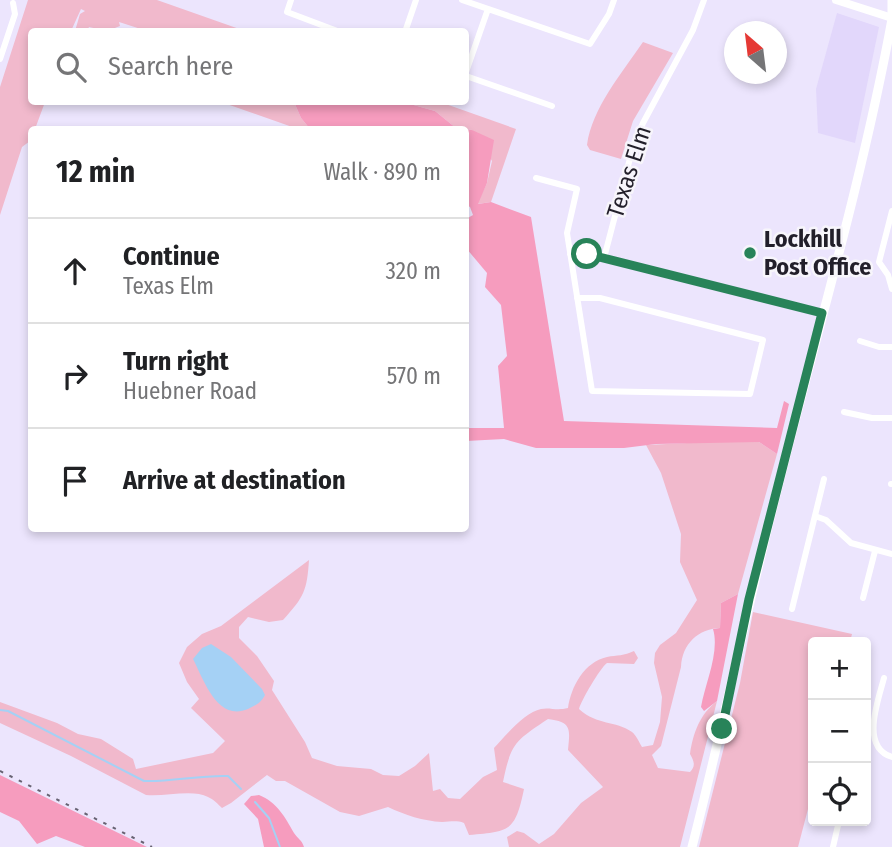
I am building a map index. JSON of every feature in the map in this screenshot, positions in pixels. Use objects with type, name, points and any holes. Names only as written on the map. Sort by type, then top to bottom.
[{"type":"main road","points":[[836,0],[892,18]]},
{"type":"main road","points":[[692,847],[724,719],[749,599],[866,141],[892,18],[892,0]]},
{"type":"street","points":[[291,0],[287,12],[329,28]]},
{"type":"street","points":[[406,28],[416,0]]},
{"type":"street","points":[[462,0],[590,44],[609,14],[614,0]]},
{"type":"street","name":"Texas Elm","points":[[604,258],[633,147],[681,54],[704,0]]},
{"type":"street","points":[[0,59],[15,14],[13,3]]},
{"type":"street","points":[[469,65],[488,9]]},
{"type":"street","points":[[469,75],[552,106]]},
{"type":"street","points":[[536,178],[577,189],[568,233],[570,254],[577,298],[592,391],[750,394],[763,340],[600,298],[577,298]]},
{"type":"street","points":[[892,211],[879,262],[888,275],[892,289]]},
{"type":"street","points":[[570,254],[580,253],[604,258],[822,313]]},
{"type":"street","points":[[860,341],[879,347],[892,347]]},
{"type":"street","points":[[844,412],[872,418],[892,418]]},
{"type":"street","points":[[792,609],[824,479]]},
{"type":"street","points":[[815,516],[832,525],[851,543],[892,554]]},
{"type":"street","points":[[863,598],[875,551]]},
{"type":"street","points":[[884,678],[874,737],[881,751],[892,757]]},
{"type":"street","points":[[833,847],[838,826]]},
{"type":"shaded area","points":[[28,0],[157,0],[236,28],[138,28],[119,22],[120,26],[115,28],[76,28],[80,14],[85,11],[81,9],[72,28],[28,28],[28,105],[44,105],[36,126],[28,126],[28,142],[22,147],[0,215],[0,87]]},
{"type":"shaded area","points":[[837,13],[879,27],[855,143],[818,133],[816,89]]},
{"type":"shaded area","points":[[643,42],[673,53],[633,121],[621,159],[590,150],[587,145],[590,131],[601,104]]},
{"type":"shaded area","points":[[230,105],[295,105],[308,126],[289,126]]},
{"type":"shaded area","points":[[295,105],[414,105],[435,111],[454,126],[308,126]]},
{"type":"shaded area","points":[[414,105],[448,105],[516,129],[491,202],[477,204],[487,183],[492,161],[469,126],[454,126],[435,111]]},
{"type":"shaded area","points":[[469,130],[494,140],[487,183],[478,204],[491,202],[531,217],[564,421],[777,428],[784,401],[789,404],[777,454],[759,442],[656,444],[624,448],[536,448],[504,439],[469,441],[469,428],[504,428],[498,366],[507,356],[501,305],[485,287],[487,273],[469,252],[469,217],[473,215],[470,207]]},
{"type":"shaded area","points":[[759,442],[777,454],[738,594],[721,603],[720,628],[698,635],[684,651],[661,746],[652,755],[658,768],[690,772],[694,766],[690,754],[695,731],[706,712],[717,701],[680,847],[509,847],[507,837],[517,831],[539,844],[554,834],[581,803],[603,787],[568,750],[568,728],[556,720],[548,719],[537,726],[521,738],[512,751],[503,782],[524,789],[513,821],[502,830],[469,835],[464,823],[421,819],[388,807],[359,816],[340,812],[285,781],[276,781],[267,775],[222,808],[202,795],[146,795],[0,723],[0,702],[57,723],[78,734],[101,739],[133,759],[136,769],[213,753],[225,741],[191,708],[199,699],[187,682],[179,663],[187,647],[202,634],[221,626],[309,560],[303,593],[283,620],[269,622],[248,617],[239,627],[239,638],[257,656],[274,681],[272,690],[312,758],[337,766],[371,769],[383,775],[399,776],[429,753],[433,791],[440,789],[448,798],[460,799],[483,777],[497,770],[494,748],[522,720],[541,709],[568,708],[572,692],[585,670],[599,660],[634,651],[638,658],[634,664],[607,663],[604,666],[579,709],[600,721],[626,728],[642,747],[653,745],[660,722],[662,697],[654,663],[655,653],[660,645],[676,633],[697,600],[680,562],[681,534],[661,473],[646,445]]},
{"type":"shaded area","points":[[738,594],[717,701],[704,711],[701,707],[715,648],[713,629],[720,628],[721,603]]},
{"type":"shaded area","points":[[753,612],[852,634],[851,637],[808,637],[808,809],[798,847],[699,847],[740,683]]},
{"type":"shaded area","points":[[0,775],[147,847],[85,847],[56,836],[37,844],[19,821],[0,812]]},
{"type":"shaded area","points":[[259,795],[280,811],[304,847],[264,847],[258,819],[244,804],[251,796]]},
{"type":"water","points":[[211,644],[231,657],[262,689],[265,695],[260,702],[248,709],[237,711],[228,710],[213,697],[193,659],[202,648]]},
{"type":"waterway","points":[[0,710],[8,711],[144,781],[228,776],[241,789]]},
{"type":"waterway","points":[[255,802],[269,818],[280,847]]},
{"type":"railway","points":[[0,771],[152,847]]},
{"type":"place","name":"Lockhill Post Office","points":[[750,253]]},
{"type":"route","points":[[587,254],[822,313],[749,599],[722,729]]}]
